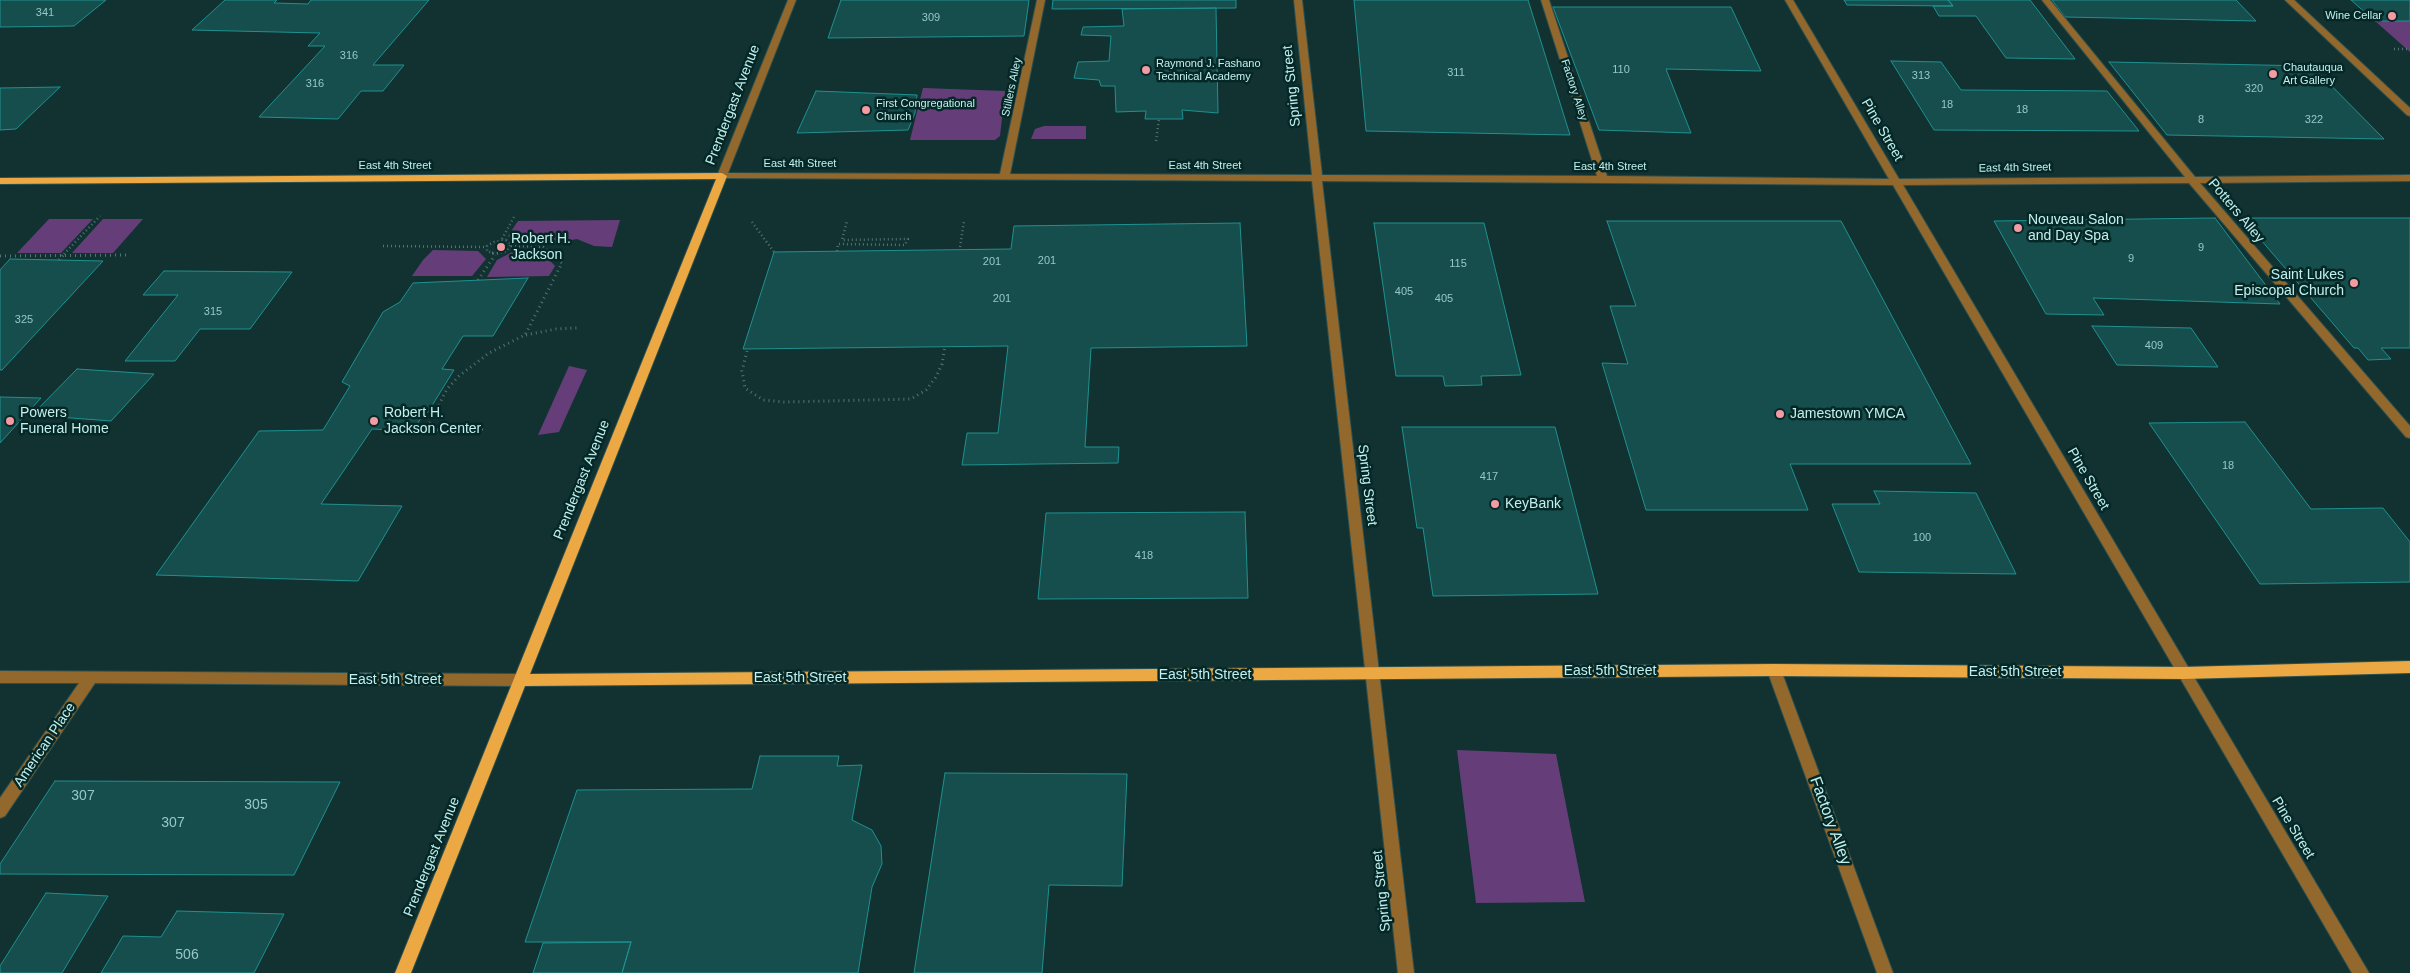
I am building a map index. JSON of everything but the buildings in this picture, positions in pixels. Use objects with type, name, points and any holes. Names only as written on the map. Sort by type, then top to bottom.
[{"type":"main road","name":"East 4th Street","points":[[0,181],[722,176]]},
{"type":"main road","name":"Prendergast Avenue","points":[[403,973],[722,176]]},
{"type":"main road","name":"East 5th Street","points":[[520,680],[1774,670],[2183,673],[2410,667]]},
{"type":"street","name":"Prendergast Avenue","points":[[722,176],[792,0]]},
{"type":"street","name":"Stillers Alley","points":[[1004,178],[1041,0]]},
{"type":"street","name":"Spring Street","points":[[1298,0],[1406,973]]},
{"type":"street","name":"Factory Alley","points":[[1544,0],[1603,179]]},
{"type":"street","name":"Pine Street","points":[[1789,0],[2361,973]]},
{"type":"street","name":"Potters Alley","points":[[2046,0],[2191,179],[2410,434]]},
{"type":"street","points":[[2289,0],[2410,113]]},
{"type":"street","name":"East 4th Street","points":[[722,176],[1603,179],[1896,182],[2410,178]]},
{"type":"street","name":"Factory Alley","points":[[1774,670],[1885,973]]},
{"type":"street","name":"East 5th Street","points":[[0,677],[520,680]]},
{"type":"street","name":"American Place","points":[[0,812],[90,678]]},
{"type":"path","points":[[2394,49],[2410,49]]},
{"type":"path","points":[[1156,141],[1159,119]]},
{"type":"path","points":[[59,260],[100,216]]},
{"type":"path","points":[[502,240],[514,217]]},
{"type":"path","points":[[960,246],[964,221]]},
{"type":"path","points":[[752,222],[774,252]]},
{"type":"path","points":[[837,251],[838,244],[905,245],[908,239],[842,240],[847,222]]},
{"type":"path","points":[[383,246],[487,247],[494,242],[508,240],[511,246]]},
{"type":"path","points":[[487,247],[488,253],[495,254],[503,253],[511,246],[543,247],[562,263],[525,335]]},
{"type":"path","points":[[478,280],[495,254]]},
{"type":"path","points":[[0,256],[130,255]]},
{"type":"path","points":[[483,429],[426,430],[447,389],[459,376],[489,353],[525,335],[556,329],[577,328]]},
{"type":"path","points":[[747,350],[742,371],[745,388],[763,400],[784,402],[912,399],[926,390],[936,377],[942,364],[945,346]]},
{"type":"shaded area","points":[[2375,21],[2410,21],[2410,52]]},
{"type":"shaded area","points":[[923,88],[1005,91],[1000,136],[995,140],[910,140]]},
{"type":"shaded area","points":[[1044,126],[1086,126],[1086,139],[1031,139],[1035,129]]},
{"type":"shaded area","points":[[49,219],[93,219],[61,253],[17,253]]},
{"type":"shaded area","points":[[103,219],[143,219],[113,253],[72,253]]},
{"type":"shaded area","points":[[620,220],[612,247],[594,246],[577,239],[550,244],[517,243],[508,236],[518,221]]},
{"type":"shaded area","points":[[433,250],[478,251],[486,259],[472,276],[412,276]]},
{"type":"shaded area","points":[[516,250],[541,251],[555,266],[549,276],[487,277],[497,260]]},
{"type":"shaded area","points":[[569,366],[587,370],[559,432],[538,435]]},
{"type":"shaded area","points":[[1457,750],[1556,754],[1585,902],[1476,903]]},
{"type":"place","name":"Wine Cellar","points":[[2392,16]]},
{"type":"place","name":"Raymond J. Fashano Technical Academy","points":[[1146,70]]},
{"type":"place","name":"Chautauqua Art Gallery","points":[[2273,74]]},
{"type":"place","name":"First Congregational Church","points":[[866,110]]},
{"type":"place","name":"Nouveau Salon and Day Spa","points":[[2018,228]]},
{"type":"place","name":"Robert H. Jackson","points":[[501,247]]},
{"type":"place","name":"Saint Lukes Episcopal Church","points":[[2354,283]]},
{"type":"place","name":"Jamestown YMCA","points":[[1780,414]]},
{"type":"place","name":"Powers Funeral Home","points":[[10,421]]},
{"type":"place","name":"Robert H. Jackson Center","points":[[374,421]]},
{"type":"place","name":"KeyBank","points":[[1495,504]]}]
